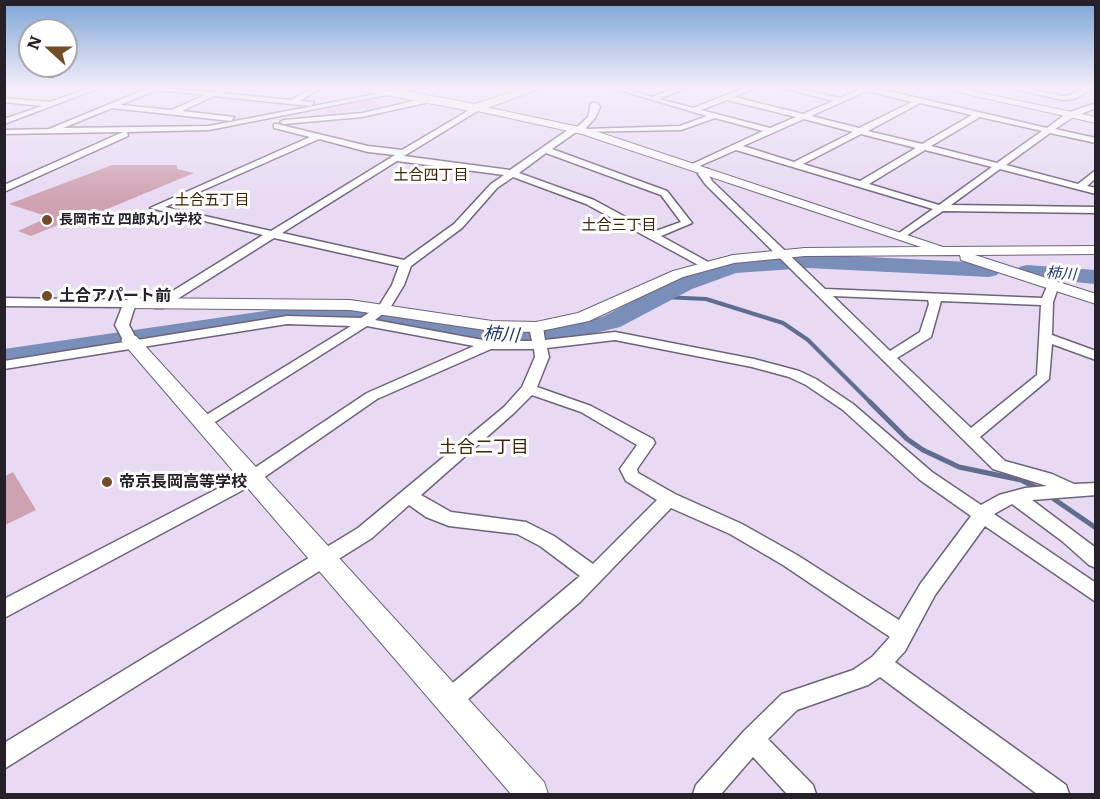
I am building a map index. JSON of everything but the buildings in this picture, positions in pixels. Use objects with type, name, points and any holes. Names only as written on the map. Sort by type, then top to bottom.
[{"type":"street","points":[[44,133],[66,124]]},
{"type":"street","points":[[4,189],[145,124]]},
{"type":"street","points":[[4,132],[209,128],[231,124]]},
{"type":"street","points":[[277,124],[317,137],[400,156],[511,173],[590,202],[706,265]]},
{"type":"street","points":[[159,305],[450,124]]},
{"type":"street","points":[[553,124],[580,130],[692,166],[1095,299]]},
{"type":"street","points":[[204,424],[384,308],[406,264],[458,226],[494,186],[544,150],[580,130],[585,124]]},
{"type":"street","points":[[580,130],[681,128],[692,124]]},
{"type":"street","points":[[746,124],[771,131]]},
{"type":"street","points":[[692,166],[786,124]]},
{"type":"street","points":[[832,124],[1095,191]]},
{"type":"street","points":[[796,164],[876,124]]},
{"type":"street","points":[[862,184],[963,124]]},
{"type":"street","points":[[1023,124],[1095,141]]},
{"type":"street","points":[[903,235],[1056,124]]},
{"type":"street","points":[[317,137],[155,208],[406,264]]},
{"type":"street","points":[[736,147],[940,208],[1095,210]]},
{"type":"street","points":[[544,150],[664,193],[687,223],[652,236]]},
{"type":"street","points":[[705,171],[703,174],[710,183],[999,465],[1046,478],[1071,490]]},
{"type":"street","points":[[1080,187],[1095,173]]},
{"type":"street","points":[[4,302],[350,305],[384,308],[537,337],[665,280],[706,265],[949,251],[1095,250]]},
{"type":"street","points":[[970,437],[1044,376],[1048,338],[1047,302],[1053,285]]},
{"type":"street","points":[[820,292],[1047,302]]},
{"type":"street","points":[[888,358],[926,334],[935,304],[934,297]]},
{"type":"street","points":[[130,303],[122,325],[129,339],[250,479],[450,700],[532,795]]},
{"type":"street","points":[[4,365],[129,339],[275,321],[364,322],[489,345]]},
{"type":"street","points":[[4,609],[250,479],[372,396],[489,345],[537,337],[615,336],[724,356],[794,374],[827,391],[872,427],[912,465],[1095,594]]},
{"type":"street","points":[[4,758],[364,533],[509,410],[529,389],[542,357],[537,337]]},
{"type":"street","points":[[1048,338],[1095,356]]},
{"type":"street","points":[[529,389],[586,410],[646,443],[628,469],[632,477],[669,499],[736,529],[781,555],[903,634]]},
{"type":"street","points":[[705,795],[752,740],[790,702],[860,678],[880,664],[903,634],[928,589],[975,527],[981,513],[1020,496],[1053,490],[1095,489]]},
{"type":"street","points":[[409,496],[426,509],[449,519],[520,527],[547,541],[594,575]]},
{"type":"street","points":[[1020,496],[1095,560]]},
{"type":"street","points":[[450,700],[574,595],[669,499]]},
{"type":"street","points":[[880,664],[1057,795]]},
{"type":"street","points":[[752,740],[804,795]]},
{"type":"shaded area","points":[[112,165],[177,165],[177,169],[194,173],[76,222],[70,220],[31,236],[18,231],[49,217],[9,204]]},
{"type":"shaded area","points":[[13,472],[36,510],[5,525],[5,476]]},
{"type":"waterway","name":"柿川","points":[[4,357],[299,313],[362,315],[495,337],[546,337],[576,332],[611,322],[684,284],[733,267],[808,261],[989,270]]},
{"type":"waterway","name":"柿川","points":[[1027,272],[1096,277]]},
{"type":"waterway","points":[[663,297],[706,299],[783,323],[808,340],[907,439],[923,450],[959,467],[1021,480],[1039,489]]},
{"type":"waterway","points":[[1051,497],[1096,528]]},
{"type":"place","name":"長岡市立 四郎丸小学校","points":[[47,220]]},
{"type":"place","name":"土合アパート前","points":[[47,296]]},
{"type":"place","name":"帝京長岡高等学校","points":[[107,482]]},
{"type":"district","name":"土合四丁目","points":[[431,176]]},
{"type":"district","name":"土合五丁目","points":[[212,201]]},
{"type":"district","name":"土合三丁目","points":[[619,226]]},
{"type":"district","name":"土合二丁目","points":[[484,448]]}]
